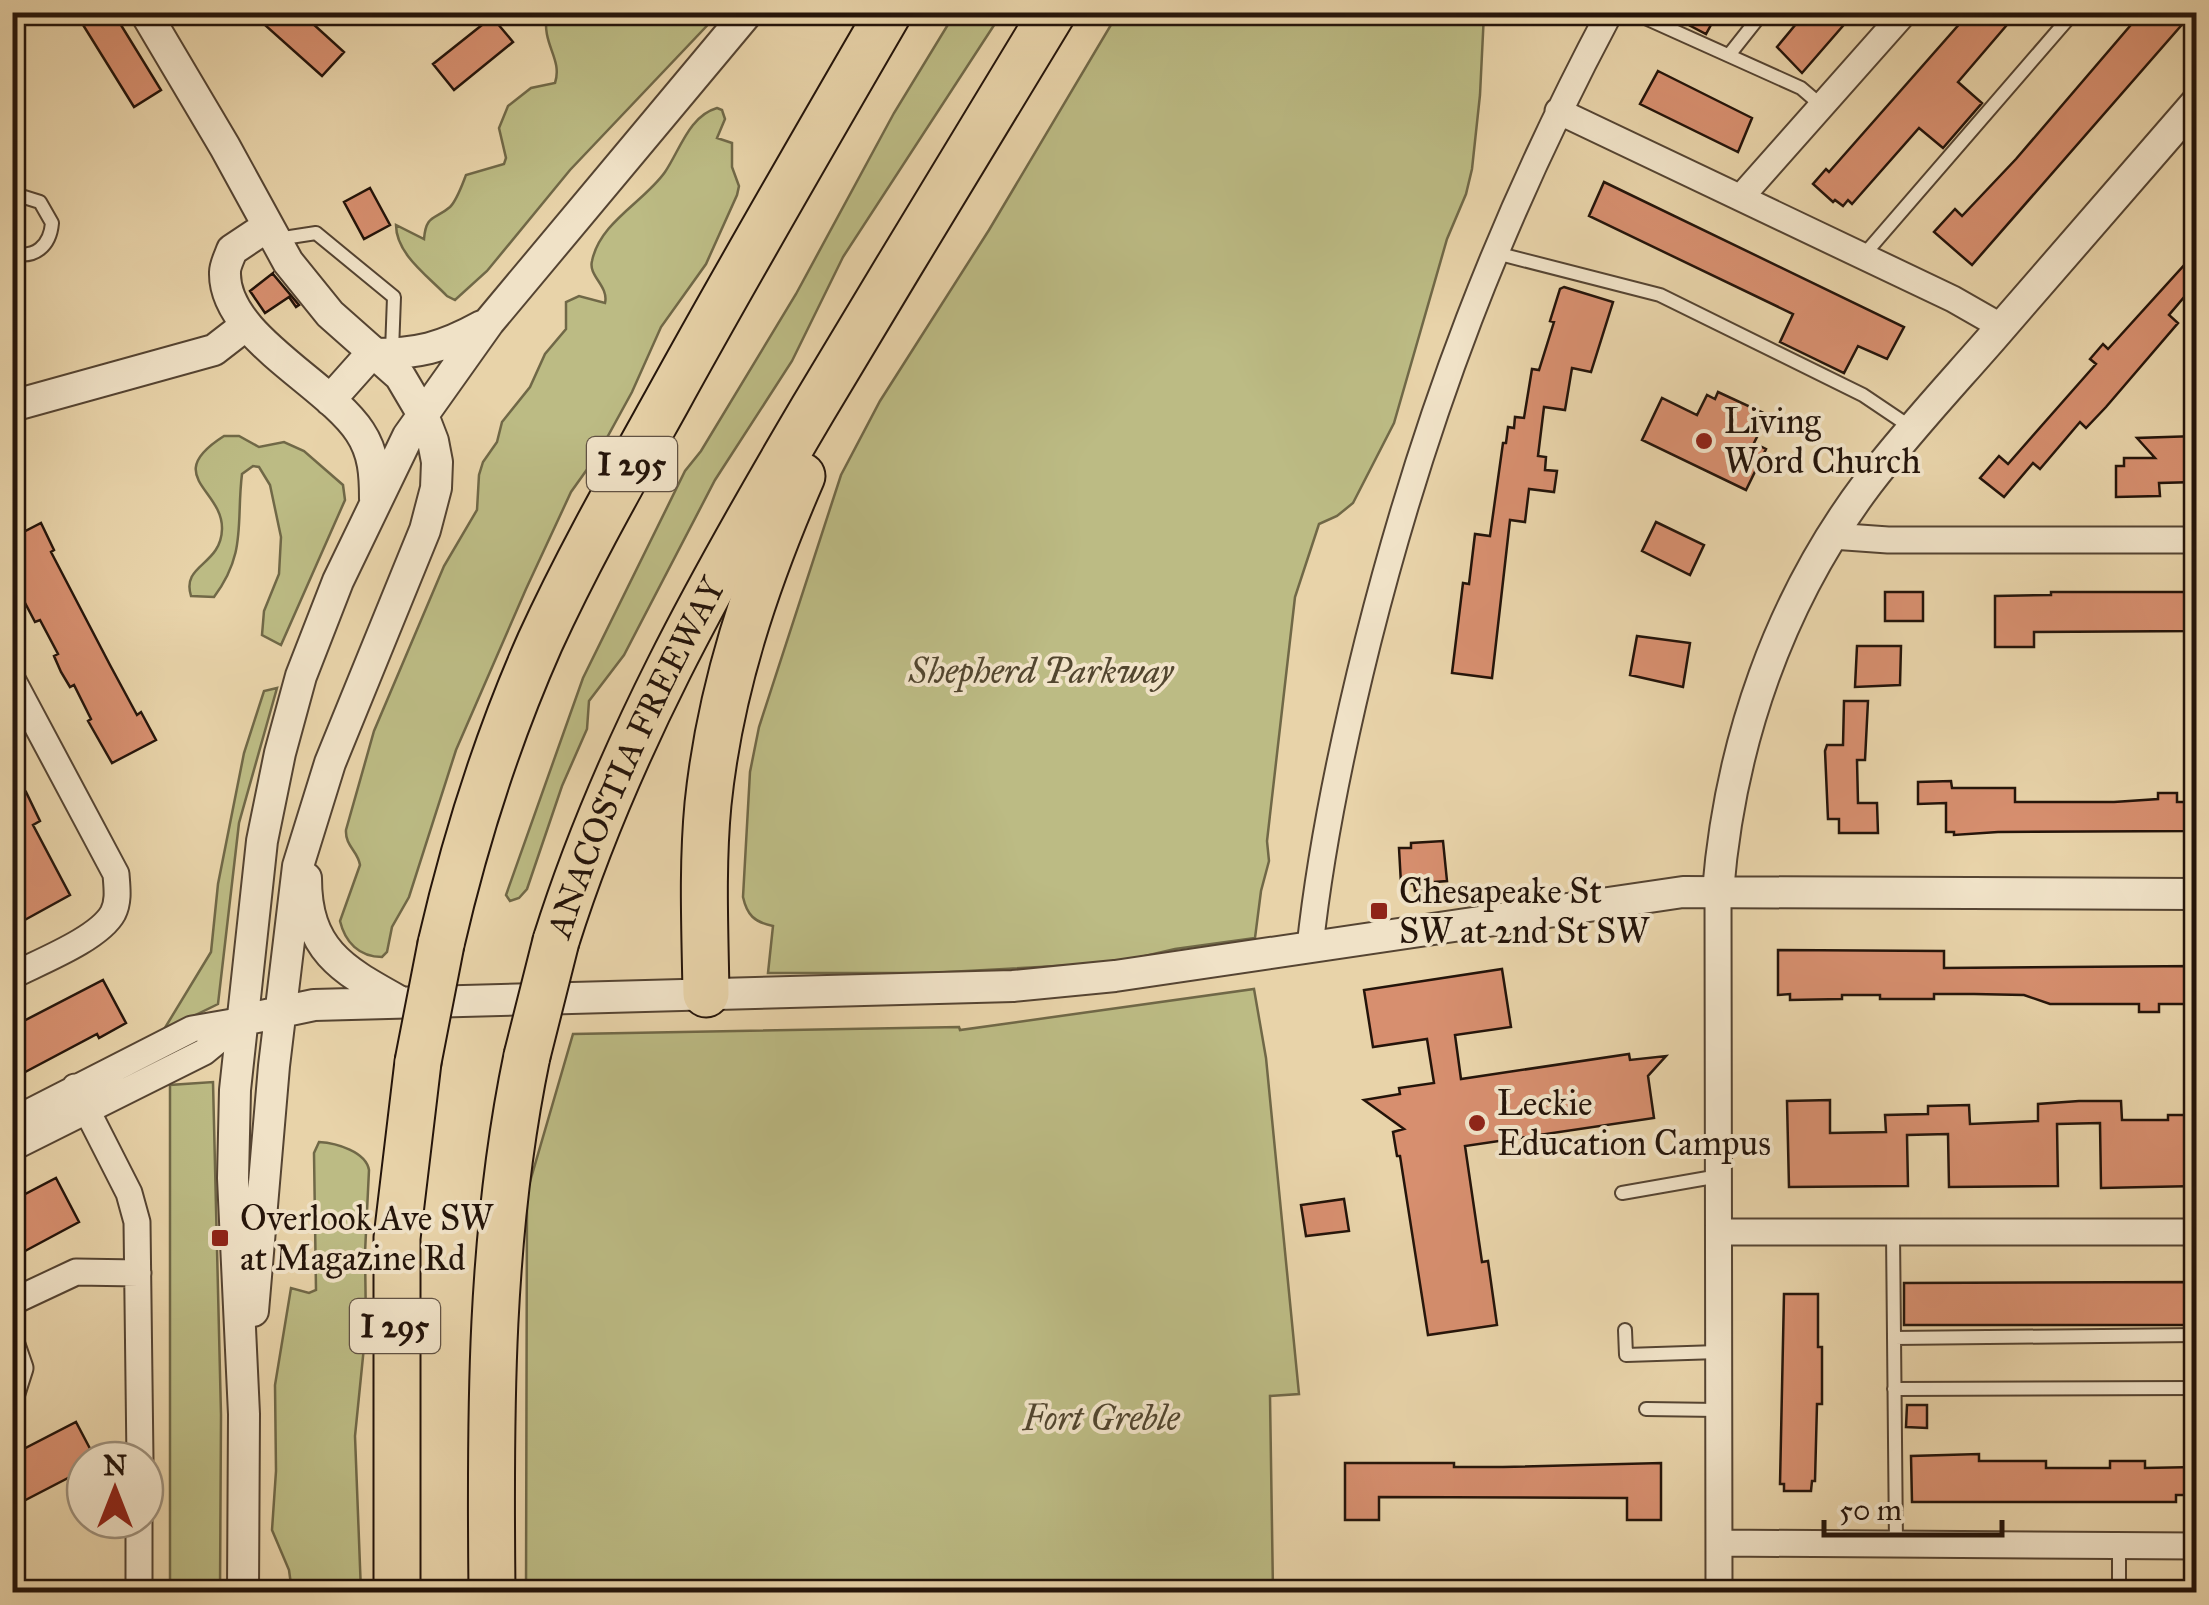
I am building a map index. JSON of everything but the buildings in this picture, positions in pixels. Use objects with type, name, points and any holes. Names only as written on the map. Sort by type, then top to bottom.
[{"type":"highway","name":"I 295","points":[[397,1592],[397,1238],[418,1062],[459,867],[488,776],[564,592],[678,381],[889,12]]},
{"type":"highway","name":"ANACOSTIA FREEWAY","points":[[492,1592],[496,1272],[512,1133],[556,942],[604,804],[686,632],[782,462],[1053,12]]},
{"type":"highway","points":[[706,994],[708,807],[718,732],[739,642],[767,559],[823,428],[961,164]]},
{"type":"street","points":[[145,12],[288,262],[313,295],[382,354],[400,376],[423,415],[437,462],[430,517],[330,763],[291,903],[244,1414]]},
{"type":"street","points":[[244,1592],[244,1414],[233,1178],[236,1090],[260,854],[283,740],[318,631],[374,502],[423,415],[489,322],[748,12]]},
{"type":"street","points":[[1310,946],[1332,806],[1381,590],[1428,431],[1493,252],[1558,111],[1610,12]]},
{"type":"street","points":[[1742,198],[1905,12]]},
{"type":"street","points":[[1719,1592],[1718,890],[1735,778],[1755,699],[1784,624],[1832,536],[1867,484],[2196,104]]},
{"type":"street","points":[[1558,111],[1863,256],[2002,327]]},
{"type":"street","points":[[272,233],[232,250],[225,272],[232,300],[245,326],[351,420],[366,442],[374,467],[374,502]]},
{"type":"street","points":[[330,400],[382,354],[440,348],[489,322]]},
{"type":"street","points":[[12,406],[214,350],[245,326]]},
{"type":"street","points":[[1832,536],[1888,540],[2196,540]]},
{"type":"street","points":[[12,976],[100,930],[117,900],[116,874],[13,684]]},
{"type":"street","points":[[306,840],[307,902],[324,950],[351,974],[400,1001]]},
{"type":"street","points":[[12,1121],[192,1029],[314,1004],[1013,986],[1115,976],[1652,895],[1718,890],[2049,896],[2196,894]]},
{"type":"street","points":[[12,1148],[204,1052],[243,1020]]},
{"type":"street","points":[[75,1086],[135,1208],[140,1440]]},
{"type":"street","points":[[1719,1232],[2196,1232]]},
{"type":"street","points":[[12,1302],[76,1272],[138,1273]]},
{"type":"street","points":[[12,1345],[20,1368],[12,1393]]},
{"type":"street","points":[[139,1540],[139,1592]]},
{"type":"street","points":[[1719,1544],[2196,1546]]},
{"type":"lane","points":[[1632,12],[1801,88],[1822,107]]},
{"type":"lane","points":[[1729,55],[1762,12]]},
{"type":"lane","points":[[1863,256],[2074,12]]},
{"type":"lane","points":[[12,199],[24,196],[40,202],[52,224],[44,246],[36,252],[12,252]]},
{"type":"lane","points":[[272,233],[316,233],[394,297],[382,354]]},
{"type":"lane","points":[[1493,252],[1660,295],[1863,394],[1912,428]]},
{"type":"lane","points":[[1622,1192],[1719,1176]]},
{"type":"lane","points":[[1892,1232],[1896,1544]]},
{"type":"lane","points":[[1626,1330],[1626,1356],[1718,1352]]},
{"type":"lane","points":[[1894,1338],[2196,1335]]},
{"type":"lane","points":[[1894,1388],[2196,1388]]},
{"type":"lane","points":[[1646,1409],[1718,1410]]},
{"type":"lane","points":[[2118,1546],[2119,1592]]},
{"type":"green space","points":[[547,13],[719,13],[570,170],[487,271],[455,300],[407,255],[396,225],[424,239],[429,221],[453,204],[466,175],[504,164],[499,128],[508,106],[531,88],[555,83],[557,74],[547,34]]},
{"type":"green space","points":[[955,13],[1002,13],[843,257],[792,361],[715,480],[624,655],[589,701],[587,729],[562,786],[527,889],[510,901],[506,895],[583,678],[685,471],[796,294],[894,113]]},
{"type":"green space","name":"Shepherd Parkway","points":[[1118,13],[1484,13],[1472,169],[1447,239],[1394,423],[1353,503],[1319,524],[1295,597],[1267,841],[1269,861],[1255,938],[1175,949],[1115,963],[929,973],[768,973],[773,926],[752,917],[743,897],[750,772],[759,727],[841,475],[880,401],[989,230]]},
{"type":"green space","points":[[717,108],[725,119],[717,138],[732,143],[737,195],[706,264],[661,327],[632,392],[598,454],[571,492],[456,750],[409,897],[392,927],[387,952],[382,957],[366,954],[349,942],[340,921],[360,865],[346,830],[374,731],[444,566],[477,510],[483,462],[497,442],[502,422],[530,387],[545,354],[566,329],[566,302],[579,296],[605,303],[604,291],[592,266],[604,235],[665,172],[699,118]]},
{"type":"green space","points":[[224,436],[239,436],[259,447],[284,442],[304,451],[343,485],[345,500],[281,645],[262,635],[264,611],[279,574],[281,537],[270,485],[259,467],[253,466],[242,474],[236,551],[224,581],[214,597],[191,596],[191,577],[215,551],[222,529],[220,515],[196,472],[197,462]]},
{"type":"green space","points":[[277,688],[239,823],[218,1004],[163,1031],[211,952],[218,884],[244,753],[264,691]]},
{"type":"green space","name":"Fort Greble","points":[[1254,989],[1266,1058],[1299,1394],[1270,1396],[1273,1592],[526,1592],[527,1192],[573,1034],[959,1027],[960,1030]]},
{"type":"green space","points":[[213,1082],[221,1415],[220,1592],[170,1592],[170,1085]]},
{"type":"green space","points":[[319,1142],[357,1153],[369,1170],[366,1327],[355,1436],[361,1592],[292,1592],[289,1570],[272,1530],[275,1385],[291,1288],[309,1293],[316,1290],[314,1153]]},
{"type":"place","name":"Living Word Church","points":[[1704,441]]},
{"type":"place","name":"Chesapeake St SW at 2nd St SW","points":[[1379,911]]},
{"type":"place","name":"Leckie Education Campus","points":[[1477,1123]]},
{"type":"place","name":"Overlook Ave SW at Magazine Rd","points":[[220,1238]]}]
